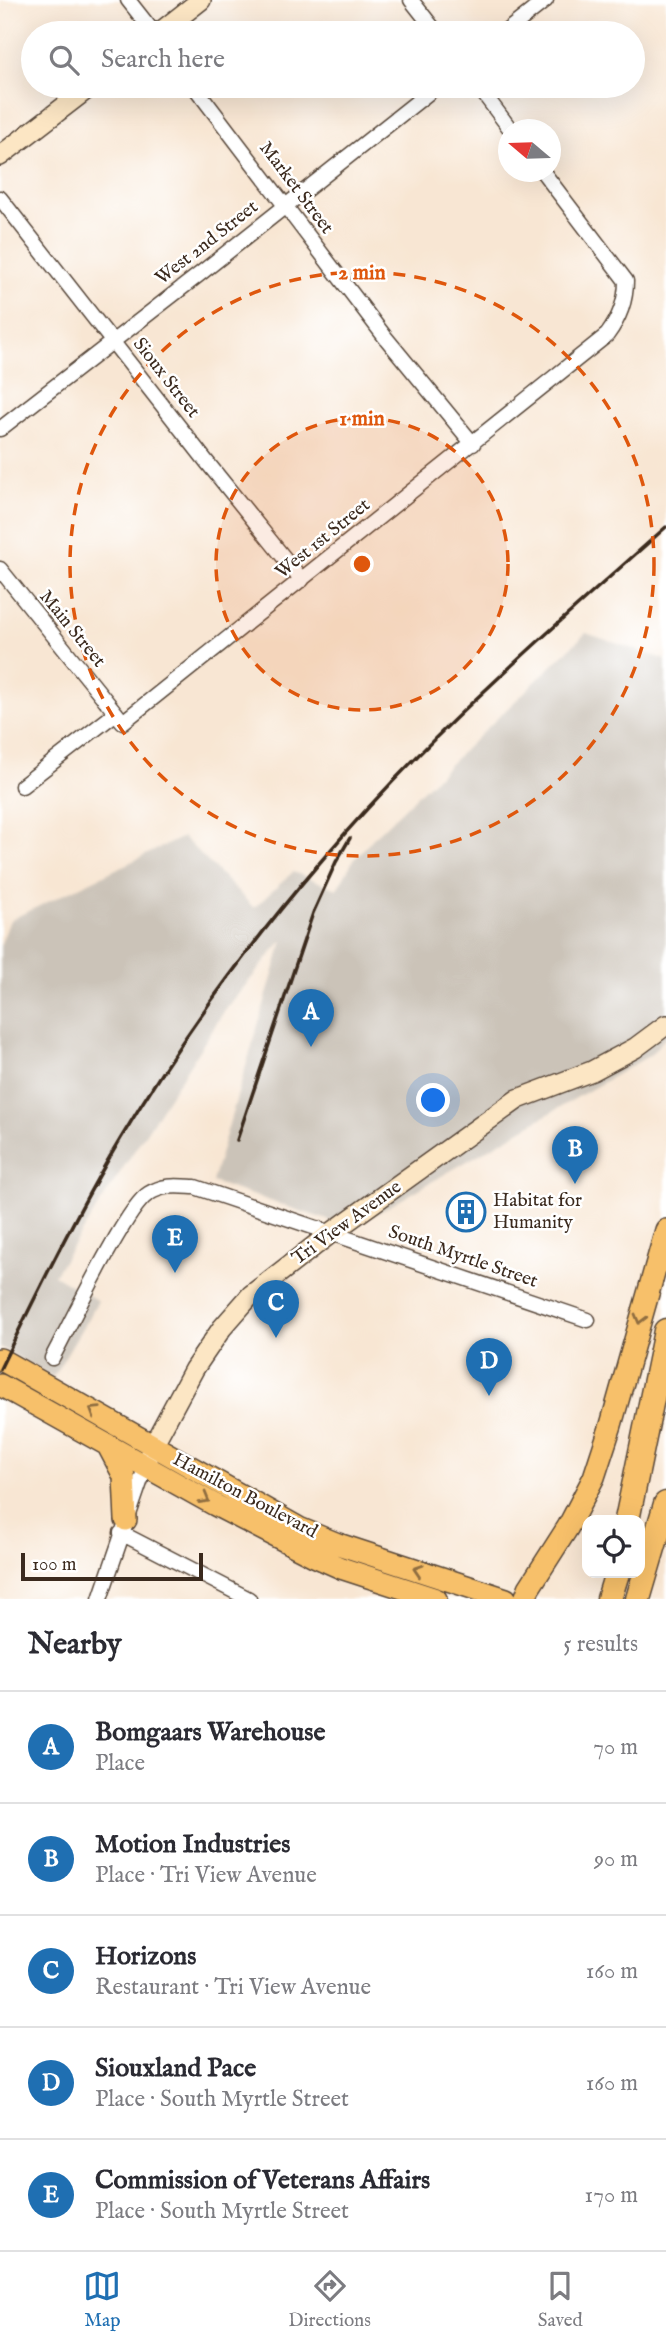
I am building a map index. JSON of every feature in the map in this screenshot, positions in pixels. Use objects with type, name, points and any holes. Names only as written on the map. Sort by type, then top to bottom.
[{"type":"highway","points":[[630,1515],[666,1331]]},
{"type":"highway","points":[[631,1515],[666,1399]]},
{"type":"highway","points":[[640,1594],[666,1504]]},
{"type":"main road","points":[[526,1599],[529,1588],[568,1527],[594,1477],[666,1230]]},
{"type":"main road","name":"Hamilton Boulevard","points":[[0,1359],[82,1404],[215,1504],[332,1564],[436,1599]]},
{"type":"main road","name":"Hamilton Boulevard","points":[[0,1385],[107,1444],[149,1456],[299,1528],[506,1599]]},
{"type":"main road","points":[[107,1444],[124,1476],[124,1526]]},
{"type":"main road","points":[[484,1592],[506,1592],[527,1583],[548,1559]]},
{"type":"street","points":[[128,0],[146,21]]},
{"type":"street","points":[[173,21],[201,0]]},
{"type":"street","points":[[411,0],[428,21]]},
{"type":"street","points":[[519,21],[546,0]]},
{"type":"street","points":[[0,156],[76,98]]},
{"type":"street","name":"Market Street","points":[[203,98],[385,337],[472,444]]},
{"type":"street","name":"West 2nd Street","points":[[0,429],[422,98]]},
{"type":"street","points":[[487,98],[503,119]]},
{"type":"street","name":"West 1st Street","points":[[22,786],[116,713],[123,722],[607,335],[623,307],[626,281],[552,182]]},
{"type":"street","name":"Sioux Street","points":[[0,198],[302,580]]},
{"type":"street","name":"Main Street","points":[[0,569],[116,713]]},
{"type":"street","name":"Tri View Avenue","points":[[100,1599],[149,1456],[194,1369],[222,1328],[251,1295],[331,1233],[518,1099],[592,1071],[635,1048],[666,1025]]},
{"type":"street","name":"South Myrtle Street","points":[[52,1358],[125,1223],[145,1195],[165,1185],[195,1188],[588,1320]]},
{"type":"street","points":[[124,1526],[249,1599]]},
{"type":"shaded area","points":[[586,633],[666,660],[666,1037],[650,1055],[352,1228],[212,1182],[283,940],[225,1010],[54,1275],[98,1301],[53,1377],[0,1347],[0,946],[10,920],[183,837],[254,908],[293,872],[337,889],[353,861],[376,835]]},
{"type":"railway","points":[[0,1369],[104,1166],[191,1030],[268,926],[322,860],[402,771],[532,647],[666,527]]},
{"type":"railway","points":[[237,1140],[313,913],[350,838]]},
{"type":"place","name":"Bomgaars Warehouse","points":[[311,1047]]},
{"type":"place","name":"Motion Industries","points":[[575,1184]]},
{"type":"place","name":"Habitat for Humanity","points":[[466,1212]]},
{"type":"place","name":"Commission of Veterans Affairs","points":[[175,1273]]},
{"type":"place","name":"Horizons","points":[[276,1338]]},
{"type":"place","name":"Siouxland Pace","points":[[489,1396]]}]
